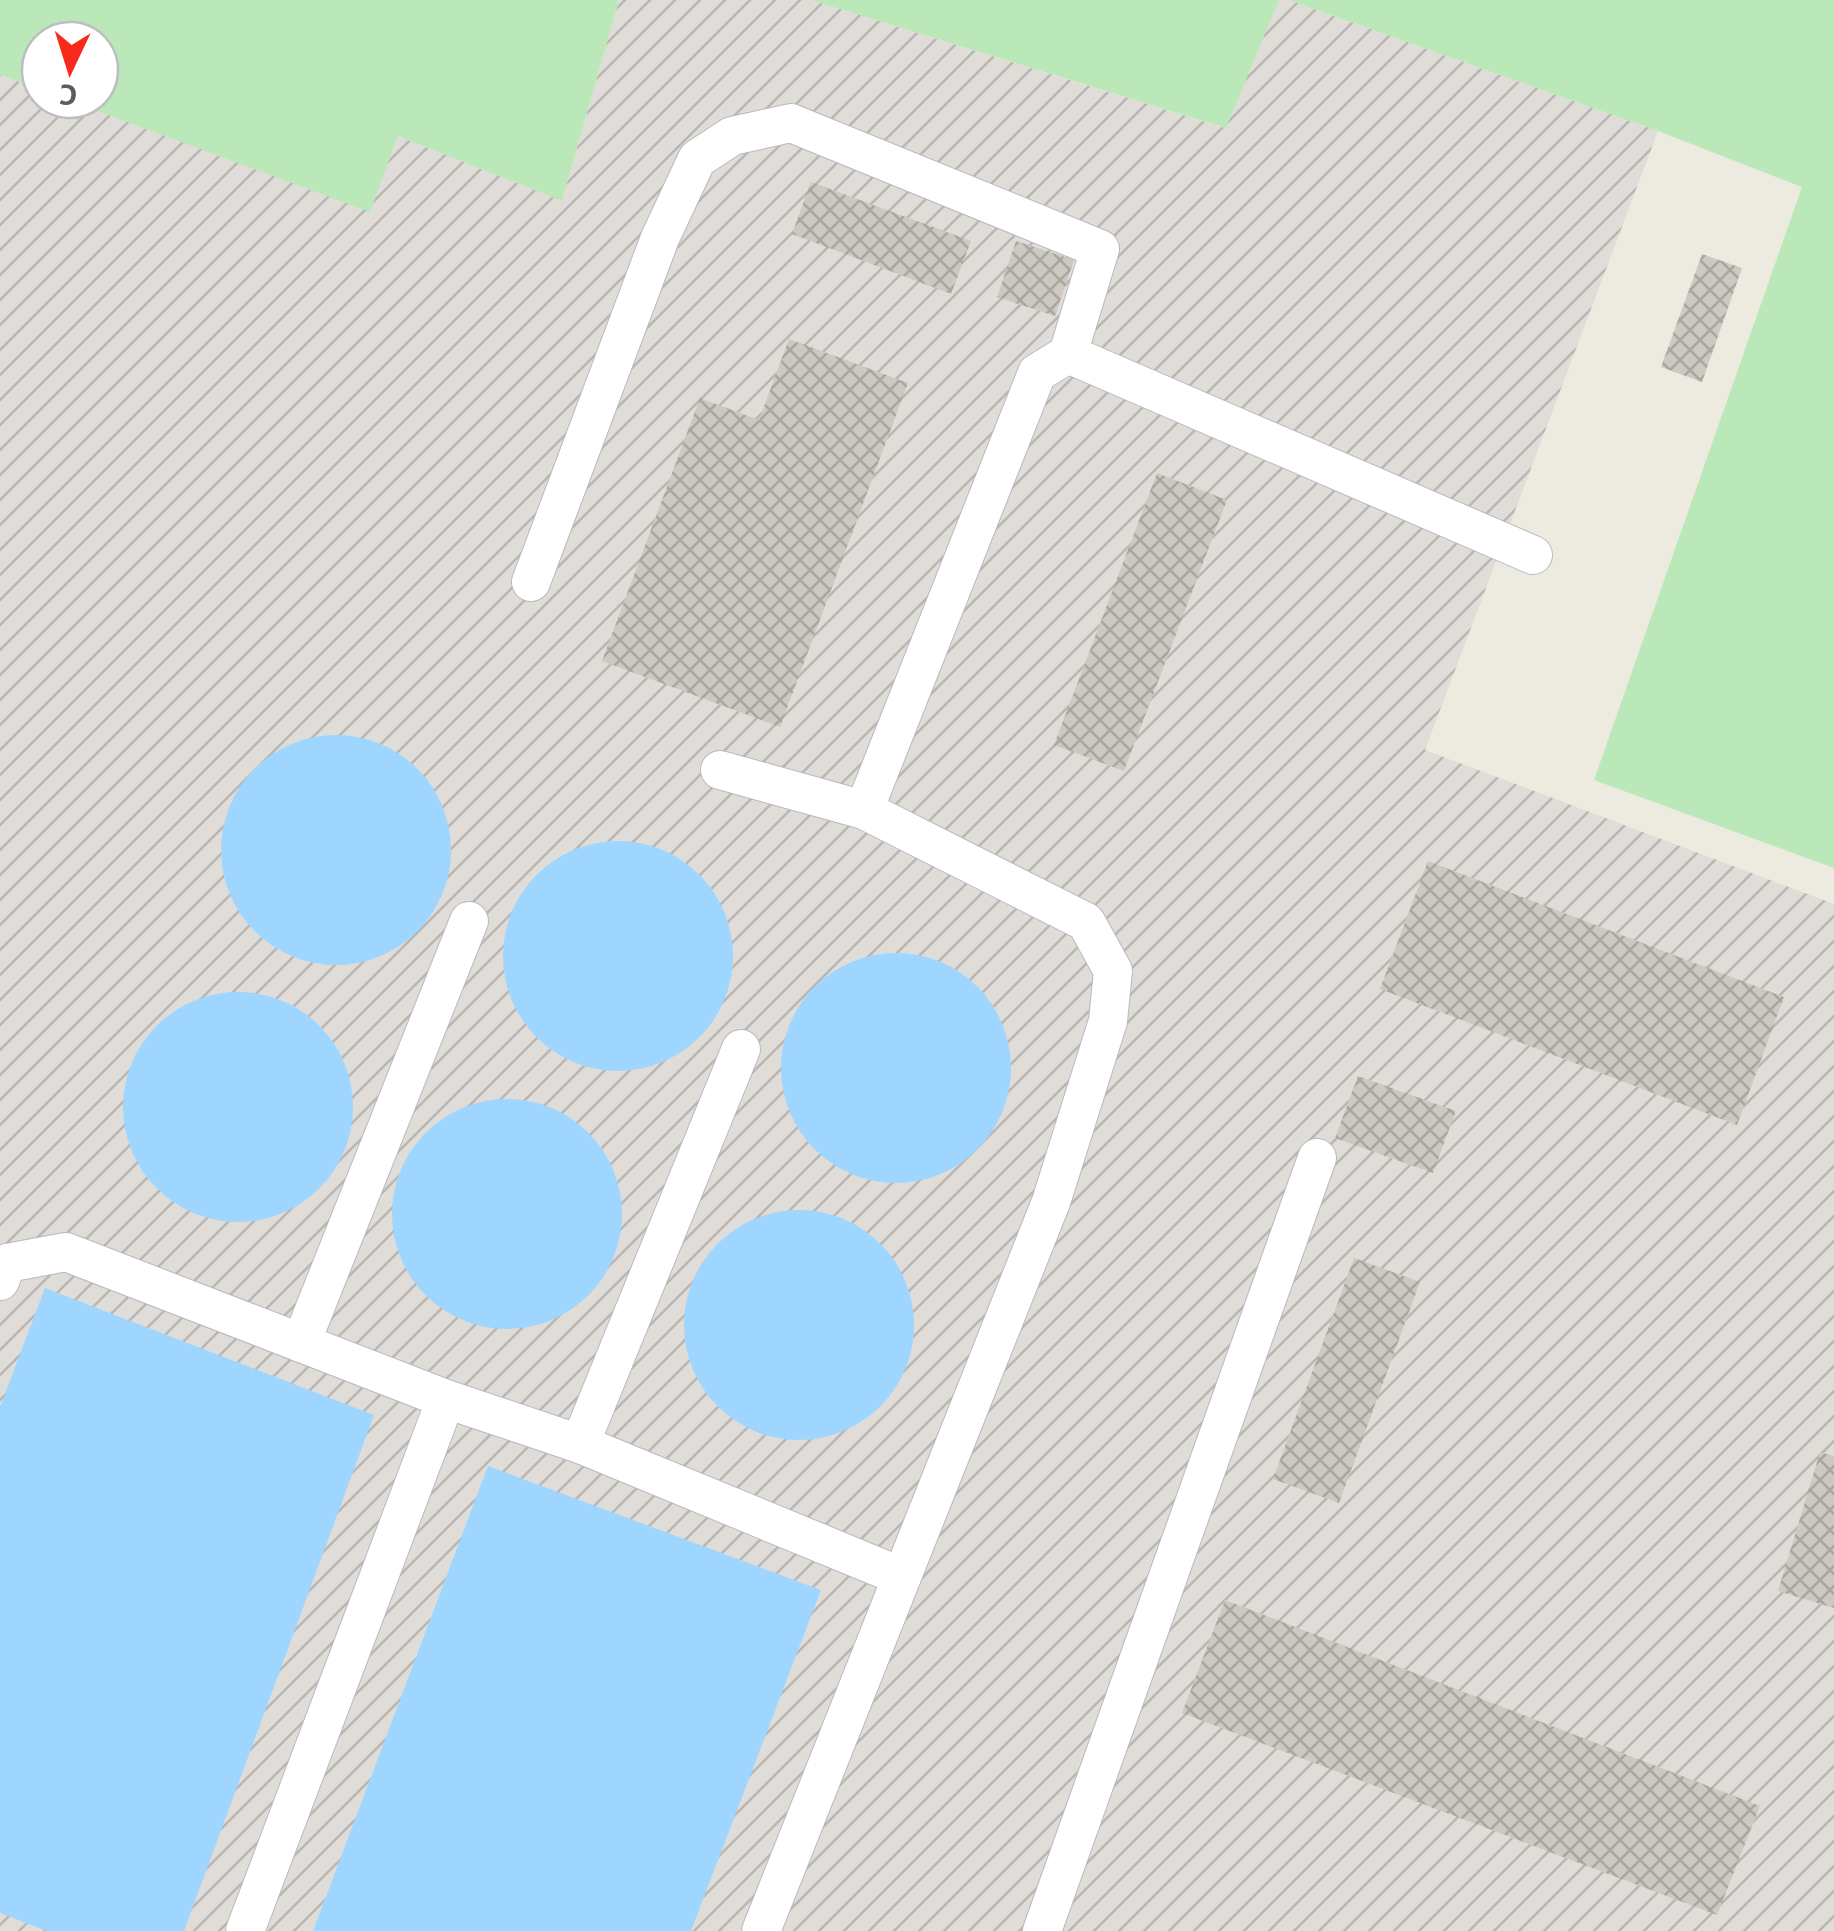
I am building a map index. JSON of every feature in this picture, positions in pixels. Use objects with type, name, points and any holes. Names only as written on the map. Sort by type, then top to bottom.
[{"type":"lane","points":[[532,582],[660,238],[697,159],[732,136],[791,123],[1100,249],[1068,354],[1037,373],[864,810]]},
{"type":"lane","points":[[1068,354],[1533,555]]},
{"type":"lane","points":[[720,770],[864,810],[1086,922],[1113,971],[1108,1021],[1051,1202],[762,1931]]},
{"type":"lane","points":[[301,1343],[469,921]]},
{"type":"lane","points":[[580,1444],[741,1049]]},
{"type":"lane","points":[[1042,1931],[1317,1158]]},
{"type":"lane","points":[[0,1281],[7,1263],[66,1252],[446,1399],[580,1444],[900,1576]]},
{"type":"lane","points":[[245,1931],[446,1399]]},
{"type":"shaded area","points":[[619,0],[811,0],[1225,128],[1279,0],[1289,0],[1658,131],[1425,750],[1834,904],[1834,1931],[0,1931],[0,75],[20,82],[20,120],[120,119],[369,211],[398,136],[562,201]]},
{"type":"green space","points":[[0,0],[619,0],[562,201],[398,136],[370,212],[120,119],[120,20],[20,20],[20,82],[0,75]]},
{"type":"green space","points":[[811,0],[1279,0],[1226,128]]},
{"type":"green space","points":[[1289,0],[1834,0],[1834,868],[1594,780],[1802,187],[1658,131]]},
{"type":"water","points":[[336,735],[380,743],[418,768],[443,806],[451,850],[443,894],[418,932],[380,957],[336,965],[292,957],[254,932],[229,894],[221,850],[229,806],[254,768],[292,743]]},
{"type":"water","points":[[618,841],[662,849],[700,874],[725,912],[733,956],[725,1000],[700,1038],[662,1063],[618,1071],[574,1063],[536,1038],[511,1000],[503,956],[511,912],[536,874],[574,849]]},
{"type":"water","points":[[896,953],[940,961],[978,986],[1003,1024],[1011,1068],[1003,1112],[978,1150],[940,1175],[896,1183],[852,1175],[814,1150],[789,1112],[781,1068],[789,1024],[814,986],[852,961]]},
{"type":"water","points":[[238,992],[282,1000],[320,1025],[345,1063],[353,1107],[345,1151],[320,1189],[282,1214],[238,1222],[194,1214],[156,1189],[131,1151],[123,1107],[131,1063],[156,1025],[194,1000]]},
{"type":"water","points":[[507,1099],[551,1107],[589,1132],[614,1170],[622,1214],[614,1258],[589,1296],[551,1321],[507,1329],[463,1321],[425,1296],[400,1258],[392,1214],[400,1170],[425,1132],[463,1107]]},
{"type":"water","points":[[799,1210],[843,1218],[881,1243],[906,1281],[914,1325],[906,1369],[881,1407],[843,1432],[799,1440],[755,1432],[717,1407],[692,1369],[684,1325],[692,1281],[717,1243],[755,1218]]},
{"type":"water","points":[[45,1288],[374,1415],[184,1931],[47,1931],[0,1913],[0,1407]]},
{"type":"water","points":[[488,1466],[821,1590],[691,1931],[313,1931]]},
{"type":"building","points":[[811,182],[971,241],[951,294],[792,234]]},
{"type":"building","points":[[1016,241],[1074,260],[1055,316],[997,297]]},
{"type":"building","points":[[1702,254],[1742,268],[1702,382],[1661,367]]},
{"type":"building","points":[[789,339],[908,383],[780,727],[602,661],[700,398],[759,420]]},
{"type":"building","points":[[1157,473],[1227,500],[1124,771],[1054,745]]},
{"type":"building","points":[[1428,861],[1784,997],[1737,1125],[1380,989]]},
{"type":"building","points":[[1358,1076],[1456,1111],[1433,1173],[1335,1138]]},
{"type":"building","points":[[1354,1258],[1420,1282],[1339,1503],[1273,1479]]},
{"type":"building","points":[[1820,1452],[1834,1456],[1834,1608],[1778,1591]]},
{"type":"building","points":[[1225,1600],[1760,1806],[1717,1915],[1182,1713]]}]
